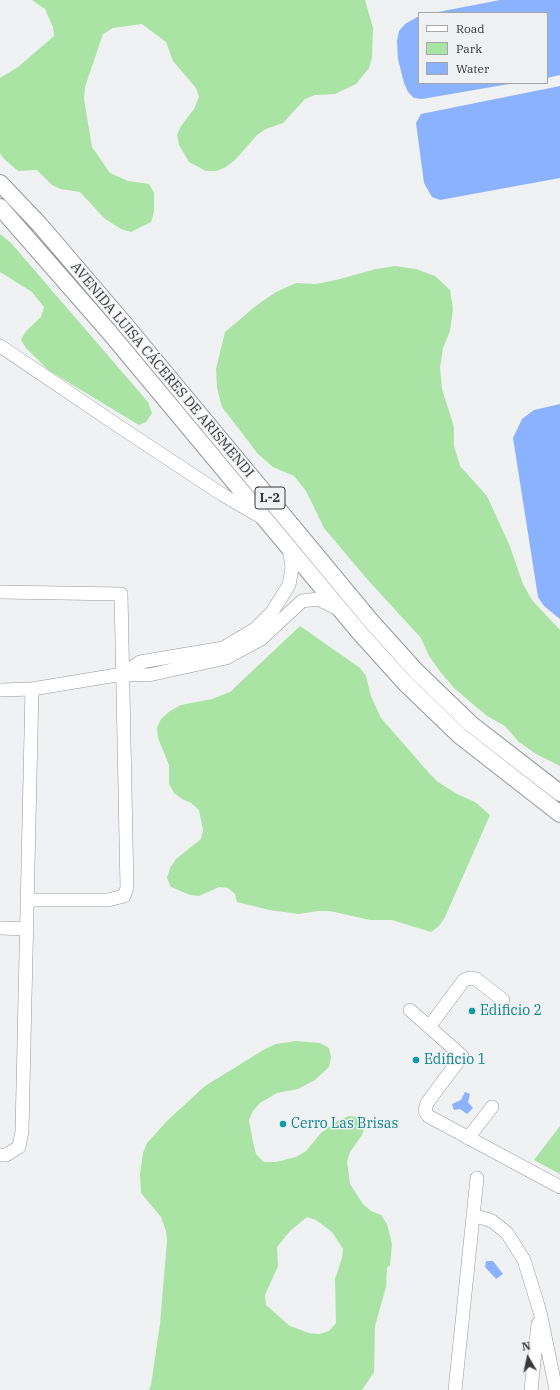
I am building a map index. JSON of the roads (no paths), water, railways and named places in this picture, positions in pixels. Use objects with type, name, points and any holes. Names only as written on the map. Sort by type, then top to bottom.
[{"type":"main road","name":"AVENIDA LUISA CÁCERES DE ARISMENDI","points":[[0,183],[40,225],[118,316],[371,621],[416,671],[471,724],[560,793]]},
{"type":"main road","name":"AVENIDA LUISA CÁCERES DE ARISMENDI","points":[[0,207],[115,339],[341,611],[405,683],[450,727],[560,814]]},
{"type":"street","name":"L-2","points":[[0,346],[223,495],[267,521]]},
{"type":"street","points":[[0,690],[32,690],[122,674],[149,675],[226,658],[242,645],[272,612],[289,585],[292,568],[289,547]]},
{"type":"street","points":[[0,592],[121,594],[127,888],[124,896],[108,900],[27,900]]},
{"type":"street","points":[[122,674],[140,662],[242,645],[261,639],[302,601],[318,599],[341,611]]},
{"type":"street","points":[[163,658],[164,671]]},
{"type":"street","points":[[0,1155],[6,1155],[19,1147],[22,1131],[32,690]]},
{"type":"street","points":[[0,928],[27,929]]},
{"type":"street","points":[[430,1028],[464,980],[470,978],[476,979],[503,1000]]},
{"type":"street","points":[[410,1010],[462,1056],[427,1103],[425,1111],[428,1116],[560,1187]]},
{"type":"street","points":[[468,1138],[492,1107]]},
{"type":"street","points":[[455,1390],[477,1178]]},
{"type":"street","points":[[473,1215],[492,1221],[507,1233],[524,1260],[540,1312],[556,1390]]},
{"type":"street","points":[[531,1390],[540,1312]]},
{"type":"water","points":[[500,0],[560,0],[560,75],[548,78],[548,12],[438,12]]},
{"type":"water","points":[[418,17],[418,84],[509,84],[422,99],[414,98],[408,92],[404,83],[398,59],[397,41],[399,31],[405,24]]},
{"type":"water","points":[[560,86],[560,178],[440,200],[432,197],[424,183],[416,123],[421,114]]},
{"type":"water","points":[[560,404],[560,619],[544,606],[538,597],[513,438],[522,419],[534,410]]},
{"type":"water","points":[[465,1092],[470,1094],[468,1102],[473,1108],[467,1114],[460,1109],[454,1110],[452,1104],[461,1100]]},
{"type":"water","points":[[486,1261],[493,1261],[503,1274],[496,1279],[485,1267]]},
{"type":"place","name":"Edificio 2","points":[[472,1011]]},
{"type":"place","name":"Edificio 1","points":[[416,1060]]},
{"type":"place","name":"Cerro Las Brisas","points":[[283,1124]]}]
